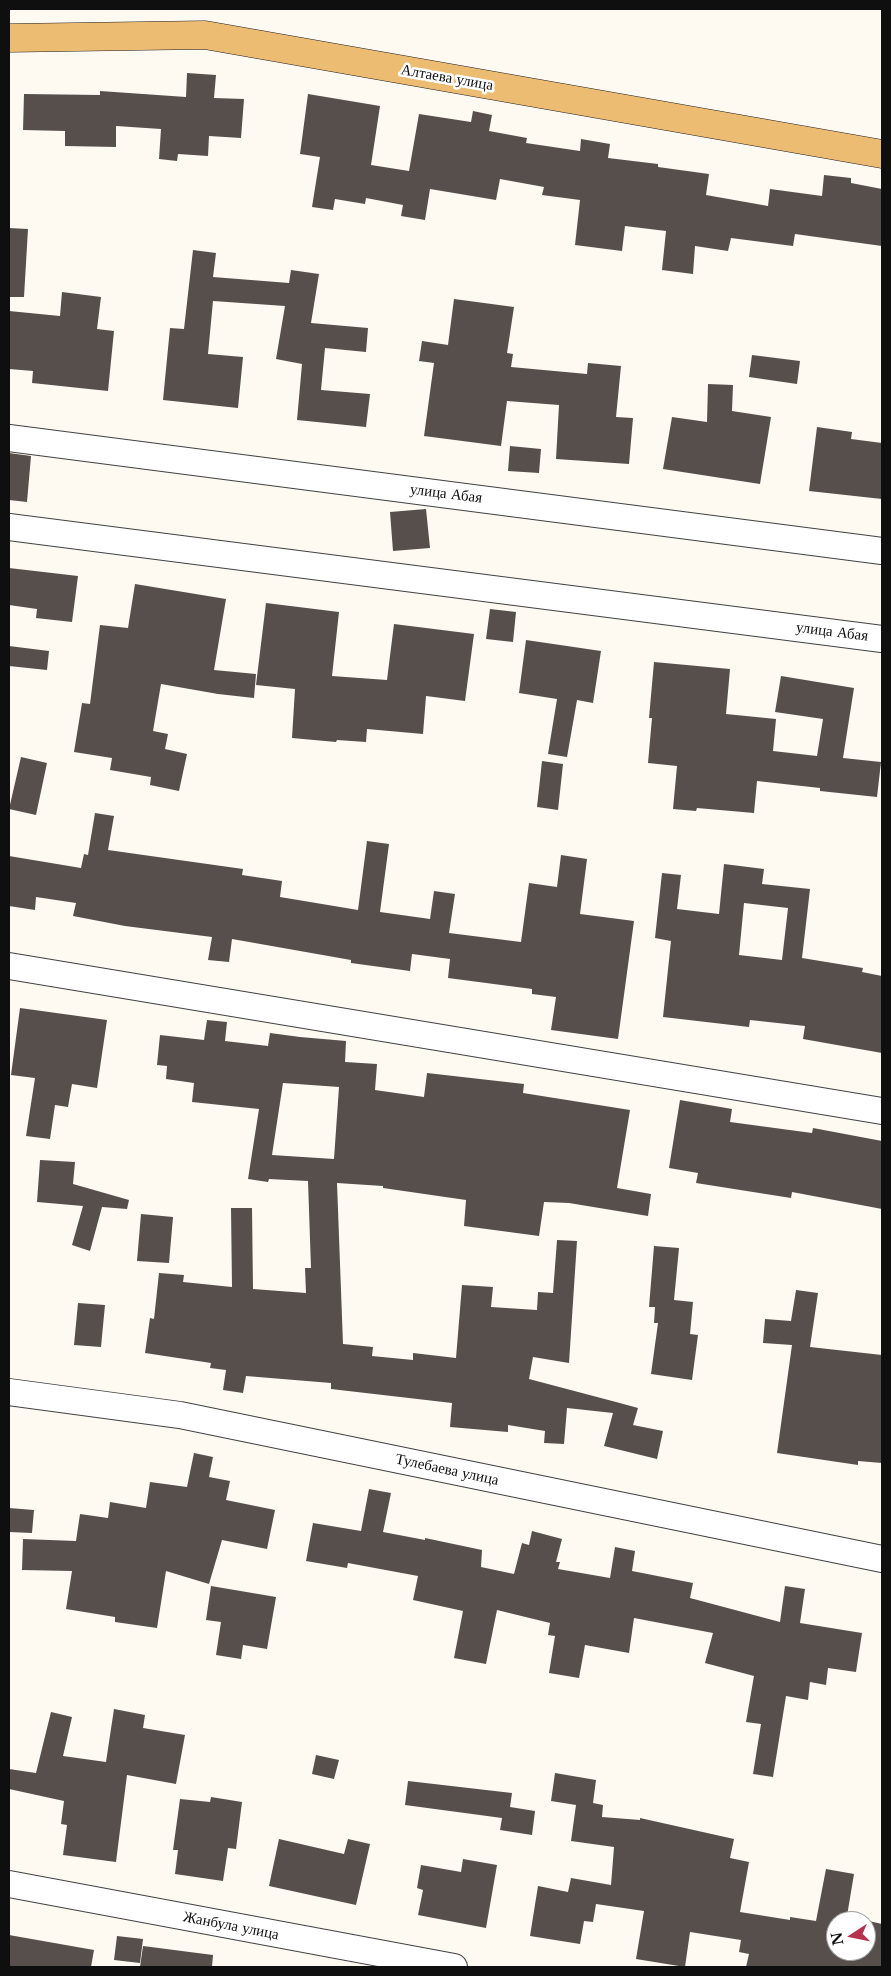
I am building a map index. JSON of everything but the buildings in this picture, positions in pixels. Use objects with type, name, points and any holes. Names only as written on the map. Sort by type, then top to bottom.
[{"type":"main road","name":"Алтаева улица","points":[[9,38],[205,35],[882,154]]},
{"type":"street","name":"улица Абая","points":[[9,438],[882,551]]},
{"type":"street","name":"улица Абая","points":[[9,527],[882,639]]},
{"type":"street","points":[[9,966],[882,1111]]},
{"type":"street","name":"Тулебаева улица","points":[[9,1392],[180,1415],[882,1559]]},
{"type":"street","name":"Жанбула улица","points":[[9,1884],[454,1967]]}]
